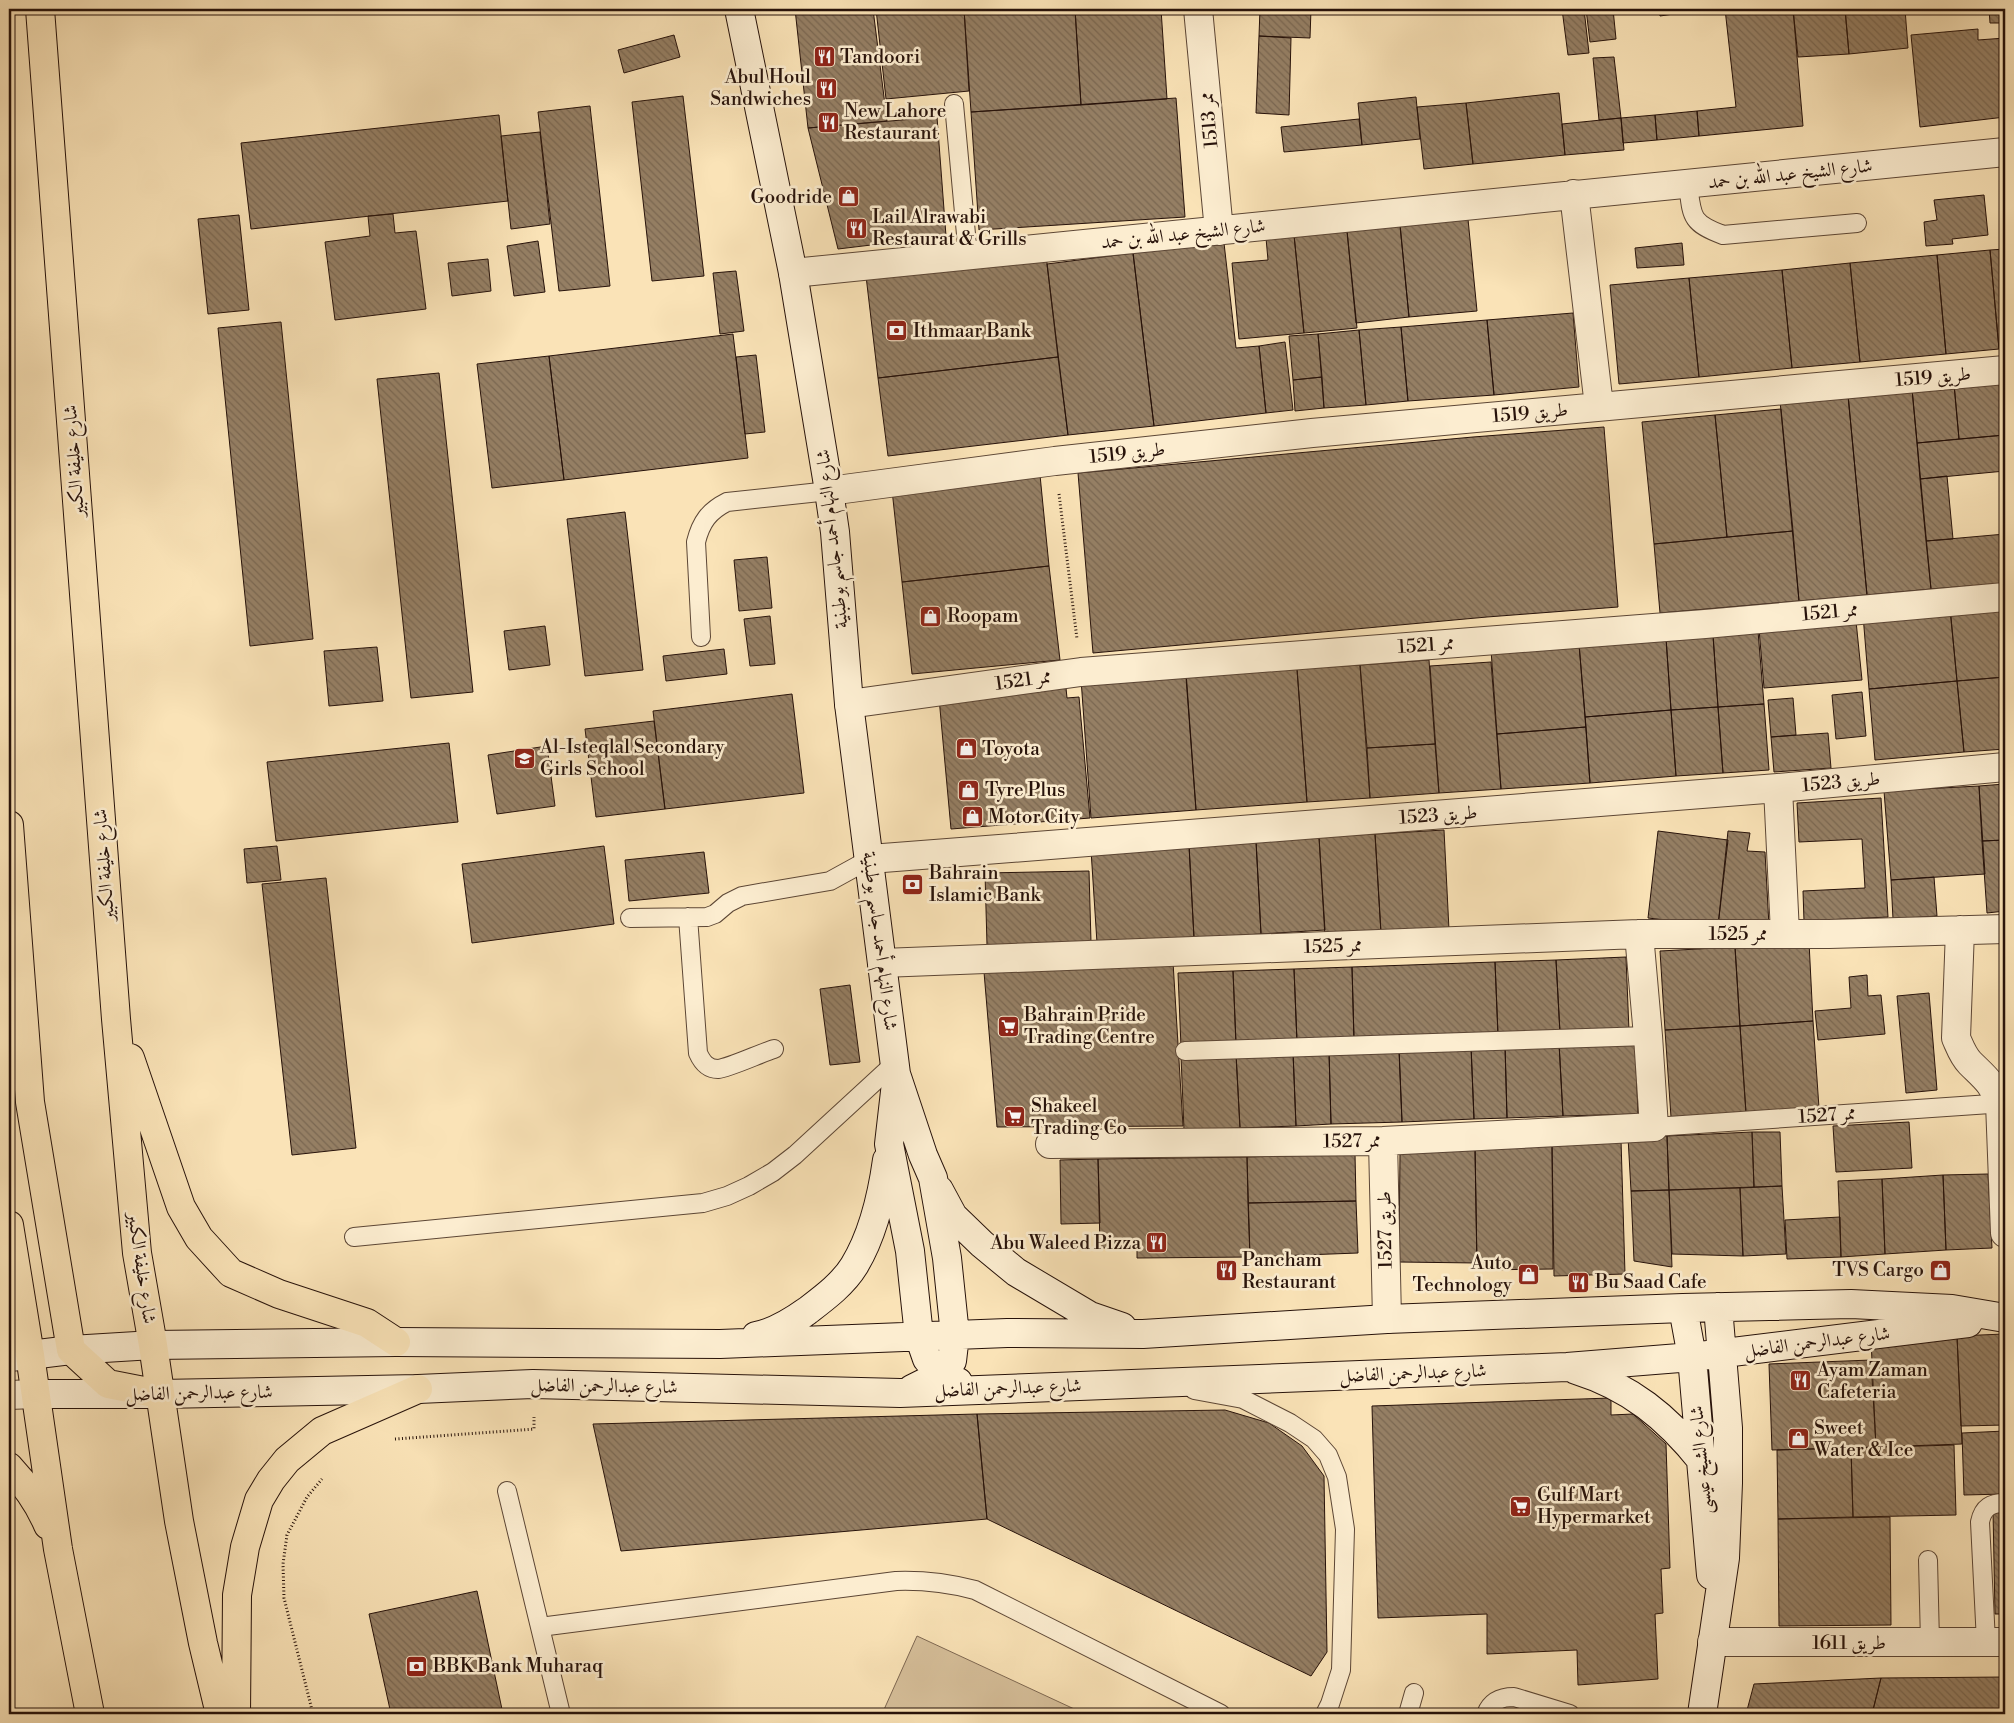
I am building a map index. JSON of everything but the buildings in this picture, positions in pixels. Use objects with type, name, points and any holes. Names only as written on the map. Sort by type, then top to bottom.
[{"type":"main road","name":"شارع خليفة الكبير","points":[[40,9],[116,1019],[137,1253],[153,1345],[179,1521],[203,1643],[220,1714]]},
{"type":"main road","points":[[43,47],[46,9]]},
{"type":"main road","points":[[9,825],[30,1102],[70,1350],[108,1384],[159,1394]]},
{"type":"main road","points":[[116,1019],[180,1207],[199,1238],[231,1273],[279,1294],[367,1323],[396,1342]]},
{"type":"main road","points":[[9,1225],[22,1394],[58,1549],[90,1714]]},
{"type":"main road","points":[[236,1714],[237,1595],[245,1547],[259,1500],[271,1480],[287,1460],[322,1431],[418,1389]]},
{"type":"main road","points":[[9,1467],[21,1479],[42,1512],[58,1549]]},
{"type":"street","name":"شارع النهام أحمد جاسم بوطبنية","points":[[739,9],[793,273],[829,490],[835,532],[848,704],[870,859],[896,1069],[923,1155],[933,1178],[946,1258],[955,1335],[952,1361],[942,1374]]},
{"type":"street","name":"ممر 1513","points":[[1198,9],[1219,231]]},
{"type":"street","name":"شارع الشيخ عبد الله بن حمد","points":[[793,273],[2005,152]]},
{"type":"street","points":[[1574,194],[1599,406]]},
{"type":"street","name":"طريق 1519","points":[[829,490],[1055,461],[1312,433],[2005,370]]},
{"type":"street","name":"ممر 1521","points":[[848,704],[1081,672],[1705,624],[2005,597]]},
{"type":"street","name":"طريق 1523","points":[[870,859],[1778,788],[2005,767]]},
{"type":"street","name":"ممر 1525","points":[[1778,788],[1785,934]]},
{"type":"street","name":"ممر 1525","points":[[882,963],[1639,934],[1829,934],[2005,929]]},
{"type":"street","points":[[1960,930],[1956,1038],[1963,1054],[1991,1084],[2003,1103],[2005,1233]]},
{"type":"street","points":[[1639,934],[1654,1128]]},
{"type":"street","name":"شارع النهام أحمد جاسم بوطبنية","points":[[896,1069],[889,1144],[910,1251],[920,1336],[927,1359],[942,1374],[976,1390]]},
{"type":"street","name":"ممر 1527","points":[[1050,1144],[1383,1141],[1654,1128]]},
{"type":"street","name":"طريق 1527","points":[[1383,1141],[1387,1320]]},
{"type":"street","points":[[720,1344],[760,1335],[796,1318],[829,1295],[854,1267],[872,1226],[884,1184],[889,1144]]},
{"type":"street","points":[[933,1178],[953,1216],[982,1244],[1016,1272],[1090,1316],[1143,1334]]},
{"type":"street","name":"شارع عبدالرحمن الفاضل","points":[[19,1356],[70,1350],[153,1345],[396,1342],[720,1344],[955,1335],[1143,1334],[1387,1320],[1682,1308],[1850,1304],[1952,1309],[2005,1318]]},
{"type":"street","name":"شارع الشيخ عيسى","points":[[1702,1714],[1725,1558],[1728,1483],[1728,1428],[1718,1307]]},
{"type":"street","name":"شارع الشيخ عيسى","points":[[1682,1308],[1692,1357],[1702,1461],[1708,1556],[1716,1612]]},
{"type":"street","name":"شارع عبدالرحمن الفاضل","points":[[22,1394],[159,1394],[418,1389],[533,1384],[900,1393],[1568,1368],[1692,1357],[2005,1318]]},
{"type":"street","points":[[1568,1368],[1594,1376],[1643,1402],[1665,1419],[1685,1439],[1702,1461]]},
{"type":"street","points":[[900,1393],[922,1385],[942,1374]]},
{"type":"street","name":"طريق 1611","points":[[1712,1642],[1996,1642]]},
{"type":"lane","points":[[954,104],[968,256]]},
{"type":"lane","points":[[1688,184],[1691,213],[1709,230],[1723,234],[1857,223]]},
{"type":"lane","points":[[701,637],[696,542],[700,527],[707,515],[716,507],[727,502],[829,490]]},
{"type":"lane","points":[[630,918],[707,917],[715,914],[728,903],[742,896],[830,881],[870,859]]},
{"type":"lane","points":[[688,917],[698,1053],[702,1061],[706,1065],[719,1069],[774,1049]]},
{"type":"lane","points":[[1185,1051],[1648,1036]]},
{"type":"lane","points":[[354,1237],[703,1203],[727,1196],[749,1186],[780,1166],[896,1069]]},
{"type":"lane","name":"ممر 1527","points":[[1654,1128],[2003,1103]]},
{"type":"lane","points":[[1156,1383],[1243,1399],[1290,1423],[1314,1439],[1328,1455],[1337,1477],[1345,1529],[1341,1670],[1325,1714]]},
{"type":"lane","points":[[507,1491],[561,1714]]},
{"type":"lane","name":"طريق 1611","points":[[1996,1642],[1980,1522],[1984,1510],[1989,1506],[1994,1503],[2005,1502]]},
{"type":"lane","points":[[1928,1560],[1930,1642]]},
{"type":"lane","points":[[540,1627],[896,1581],[922,1580],[949,1583],[974,1590],[1221,1714]]},
{"type":"lane","points":[[1408,1714],[1414,1693]]},
{"type":"lane","points":[[1486,1714],[1489,1707],[1504,1697],[1514,1698],[1570,1714]]},
{"type":"path","points":[[1055,461],[1081,672]]},
{"type":"path","points":[[390,1439],[534,1429],[533,1384]]},
{"type":"path","points":[[313,1714],[284,1598],[283,1564],[287,1535],[307,1497],[325,1474]]},
{"type":"shaded area","points":[[917,1636],[1085,1714],[882,1714]]},
{"type":"place","name":"Tandoori","points":[[824,57]]},
{"type":"place","name":"Abul Houl Sandwiches","points":[[827,88]]},
{"type":"place","name":"New Lahore Restaurant","points":[[828,122]]},
{"type":"place","name":"Goodride","points":[[848,197]]},
{"type":"place","name":"Lail Alrawabi Restaurat & Grills","points":[[856,228]]},
{"type":"place","name":"Ithmaar Bank","points":[[897,331]]},
{"type":"place","name":"Roopam","points":[[931,616]]},
{"type":"place","name":"Toyota","points":[[966,749]]},
{"type":"place","name":"Al-Isteqlal Secondary Girls School","points":[[524,758]]},
{"type":"place","name":"Tyre Plus","points":[[969,790]]},
{"type":"place","name":"Motor City","points":[[972,817]]},
{"type":"place","name":"Bahrain Islamic Bank","points":[[913,884]]},
{"type":"place","name":"Bahrain Pride Trading Centre","points":[[1008,1026]]},
{"type":"place","name":"Shakeel Trading Co","points":[[1015,1117]]},
{"type":"place","name":"Abu Waleed Pizza","points":[[1157,1243]]},
{"type":"place","name":"TVS Cargo","points":[[1940,1270]]},
{"type":"place","name":"Pancham Restaurant","points":[[1226,1271]]},
{"type":"place","name":"Auto Technology","points":[[1528,1274]]},
{"type":"place","name":"Bu Saad Cafe","points":[[1579,1282]]},
{"type":"place","name":"Ayam Zaman Cafeteria","points":[[1801,1381]]},
{"type":"place","name":"Sweet Water & Ice","points":[[1798,1439]]},
{"type":"place","name":"Gulf Mart Hypermarket","points":[[1521,1506]]},
{"type":"place","name":"BBK Bank Muharaq","points":[[417,1666]]}]
